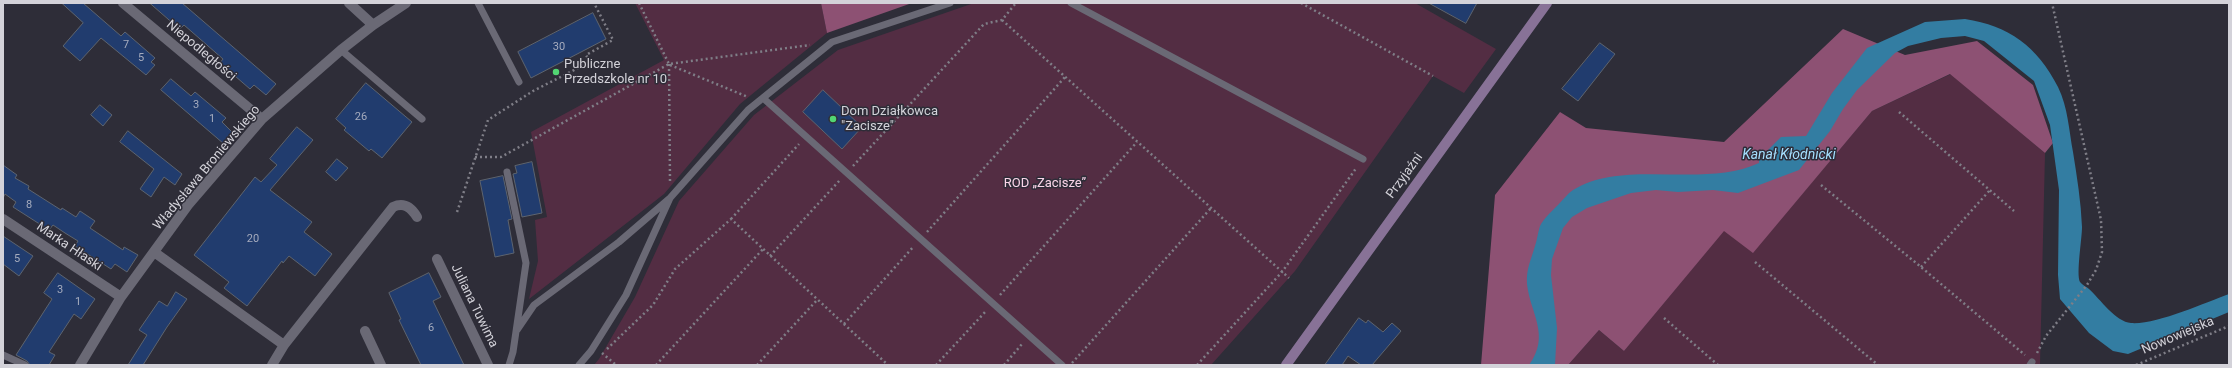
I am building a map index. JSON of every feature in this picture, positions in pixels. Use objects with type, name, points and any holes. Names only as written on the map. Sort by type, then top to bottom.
[{"type":"main road","name":"Przyjaźni","points":[[1286,365],[1547,3]]},
{"type":"street","name":"Niepodległości","points":[[123,3],[262,119]]},
{"type":"street","points":[[349,3],[373,25]]},
{"type":"street","name":"Władysława Broniewskiego","points":[[80,365],[121,297],[188,205],[262,119],[341,50],[373,25],[406,3]]},
{"type":"street","points":[[272,365],[284,345],[393,207],[400,204],[407,206],[417,217]]},
{"type":"street","name":"Marka Hłaski","points":[[3,219],[121,297]]},
{"type":"street","points":[[154,252],[284,345]]},
{"type":"street","name":"Juliana Tuwima","points":[[437,259],[488,365]]},
{"type":"street","points":[[365,331],[381,365]]},
{"type":"lane","points":[[478,3],[519,82]]},
{"type":"lane","points":[[516,330],[534,305],[619,242],[670,198],[748,110],[832,42],[950,3]]},
{"type":"lane","points":[[1072,3],[1363,159]]},
{"type":"lane","points":[[341,50],[422,119]]},
{"type":"lane","points":[[761,99],[806,136],[1062,365]]},
{"type":"lane","points":[[507,172],[526,263],[513,352],[509,365]]},
{"type":"lane","points":[[578,365],[591,351],[626,295],[670,198]]},
{"type":"lane","points":[[3,355],[25,365]]},
{"type":"path","points":[[456,212],[488,120],[532,91],[590,62],[586,55],[613,40],[594,3]]},
{"type":"path","points":[[639,3],[669,64],[670,198]]},
{"type":"path","points":[[850,169],[984,24],[1002,20],[1016,3]]},
{"type":"path","points":[[1301,3],[1433,76]]},
{"type":"path","points":[[1821,185],[1921,267],[2031,364],[2046,336],[2087,285],[2096,270],[2102,252],[2100,220],[2052,3]]},
{"type":"path","points":[[1002,20],[1289,278]]},
{"type":"path","points":[[475,157],[501,157],[669,64],[832,42]]},
{"type":"path","points":[[669,64],[761,99]]},
{"type":"path","points":[[923,236],[1065,77]]},
{"type":"path","points":[[1899,112],[2014,211]]},
{"type":"path","points":[[616,365],[602,353],[653,305],[675,269],[731,219],[806,136]]},
{"type":"path","points":[[936,365],[1137,142]]},
{"type":"path","points":[[1197,365],[1282,272],[1363,159]]},
{"type":"path","points":[[770,256],[845,175]]},
{"type":"path","points":[[1921,267],[1990,190]]},
{"type":"path","points":[[1070,365],[1211,208]]},
{"type":"path","points":[[731,219],[888,365]]},
{"type":"path","points":[[844,324],[918,242]]},
{"type":"path","points":[[656,365],[762,249]]},
{"type":"path","points":[[1755,262],[1878,365]]},
{"type":"path","points":[[758,365],[817,300]]},
{"type":"path","points":[[1664,318],[1718,365]]},
{"type":"path","name":"Nowowiejska","points":[[2136,365],[2229,326]]},
{"type":"path","points":[[1004,365],[1029,336]]},
{"type":"green space","points":[[635,3],[821,3],[827,33],[740,104],[664,194],[529,299],[538,261],[535,220],[547,217],[531,132],[664,60]]},
{"type":"green space","name":"ROD „Zacisze”","points":[[974,3],[1415,3],[1496,49],[1464,93],[1433,76],[1295,271],[1211,365],[594,365],[635,297],[679,201],[754,115],[838,50]]},
{"type":"green space","points":[[1951,74],[2045,153],[2040,365],[1568,365],[1599,330],[1624,351],[1724,230],[1753,252],[1872,111]]},
{"type":"shaded area","points":[[821,3],[912,3],[827,33]]},
{"type":"shaded area","points":[[1843,29],[1905,55],[1977,41],[2033,85],[2053,143],[2045,153],[1950,74],[1872,111],[1753,253],[1724,231],[1624,351],[1599,330],[1568,365],[1481,365],[1495,195],[1560,112],[1586,128],[1724,142]]},
{"type":"water","name":"Kanał Kłodnicki","points":[[1965,19],[1981,22],[1995,27],[2020,40],[2041,60],[2058,87],[2068,119],[2080,199],[2082,227],[2079,264],[2080,282],[2089,289],[2108,309],[2125,322],[2141,323],[2153,321],[2194,308],[2229,294],[2229,312],[2128,354],[2113,351],[2089,333],[2060,299],[2058,275],[2059,190],[2050,125],[2034,81],[1984,41],[1965,36],[1941,38],[1908,46],[1895,53],[1857,90],[1843,109],[1830,131],[1799,170],[1738,193],[1713,190],[1678,192],[1656,190],[1631,193],[1587,208],[1572,217],[1563,228],[1552,259],[1551,275],[1557,328],[1555,365],[1529,365],[1535,354],[1539,334],[1527,284],[1528,269],[1540,226],[1548,215],[1573,190],[1593,181],[1616,176],[1640,174],[1714,174],[1737,170],[1759,163],[1759,159],[1781,137],[1806,136],[1832,93],[1867,48],[1925,22]]},
{"type":"building","points":[[62,3],[83,3],[121,36],[125,32],[155,58],[151,62],[155,65],[146,75],[101,38],[80,61],[63,46],[83,23]]},
{"type":"building","points":[[150,3],[182,3],[276,84],[266,95],[254,85],[250,89],[220,63],[223,59],[184,25],[180,29]]},
{"type":"building","points":[[1429,3],[1477,3],[1466,23]]},
{"type":"building","points":[[593,13],[606,39],[531,78],[518,52]]},
{"type":"building","points":[[1600,43],[1615,54],[1578,101],[1562,89]]},
{"type":"building","points":[[171,79],[191,96],[195,92],[226,118],[222,122],[233,133],[224,144],[161,90]]},
{"type":"building","points":[[366,83],[412,122],[382,158],[371,149],[369,151],[344,130],[346,128],[336,119]]},
{"type":"building","name":"Dom Działkowca \"Zacisze\"","points":[[823,90],[862,127],[842,149],[803,112]]},
{"type":"building","points":[[100,105],[112,115],[103,126],[91,115]]},
{"type":"building","points":[[297,127],[313,140],[270,190],[312,222],[304,232],[332,254],[315,276],[289,256],[283,263],[282,261],[247,306],[224,288],[229,282],[194,255],[255,177],[261,182],[277,165],[270,159]]},
{"type":"building","points":[[128,131],[182,174],[175,185],[164,177],[151,197],[140,189],[154,169],[120,142]]},
{"type":"building","points":[[337,159],[348,168],[336,181],[326,172]]},
{"type":"building","points":[[532,162],[542,213],[522,217],[513,174],[517,173],[515,166]]},
{"type":"building","points":[[3,165],[17,175],[15,178],[29,186],[28,189],[61,210],[62,208],[76,217],[80,211],[95,221],[90,228],[123,250],[124,247],[138,255],[127,272],[115,264],[111,269],[75,246],[78,241],[53,225],[49,230],[13,207],[16,202],[5,194],[3,198]]},
{"type":"building","points":[[503,176],[512,219],[508,220],[514,253],[495,257],[480,181]]},
{"type":"building","points":[[3,236],[33,256],[19,276],[3,264]]},
{"type":"building","points":[[58,273],[95,299],[81,319],[74,314],[49,352],[55,355],[49,365],[30,365],[27,361],[16,355],[52,299],[44,293]]},
{"type":"building","points":[[429,273],[441,297],[433,301],[464,365],[421,365],[399,320],[401,319],[389,293]]},
{"type":"building","points":[[176,292],[187,299],[143,365],[128,365],[147,335],[139,330],[159,301],[167,306]]},
{"type":"building","points":[[1359,318],[1366,323],[1368,320],[1383,332],[1392,323],[1401,331],[1372,365],[1361,365],[1348,356],[1342,365],[1325,365]]},
{"type":"place","name":"Publiczne Przedszkole nr 10","points":[[556,72]]},
{"type":"place","name":"Dom Działkowca \"Zacisze\"","points":[[833,119]]}]
